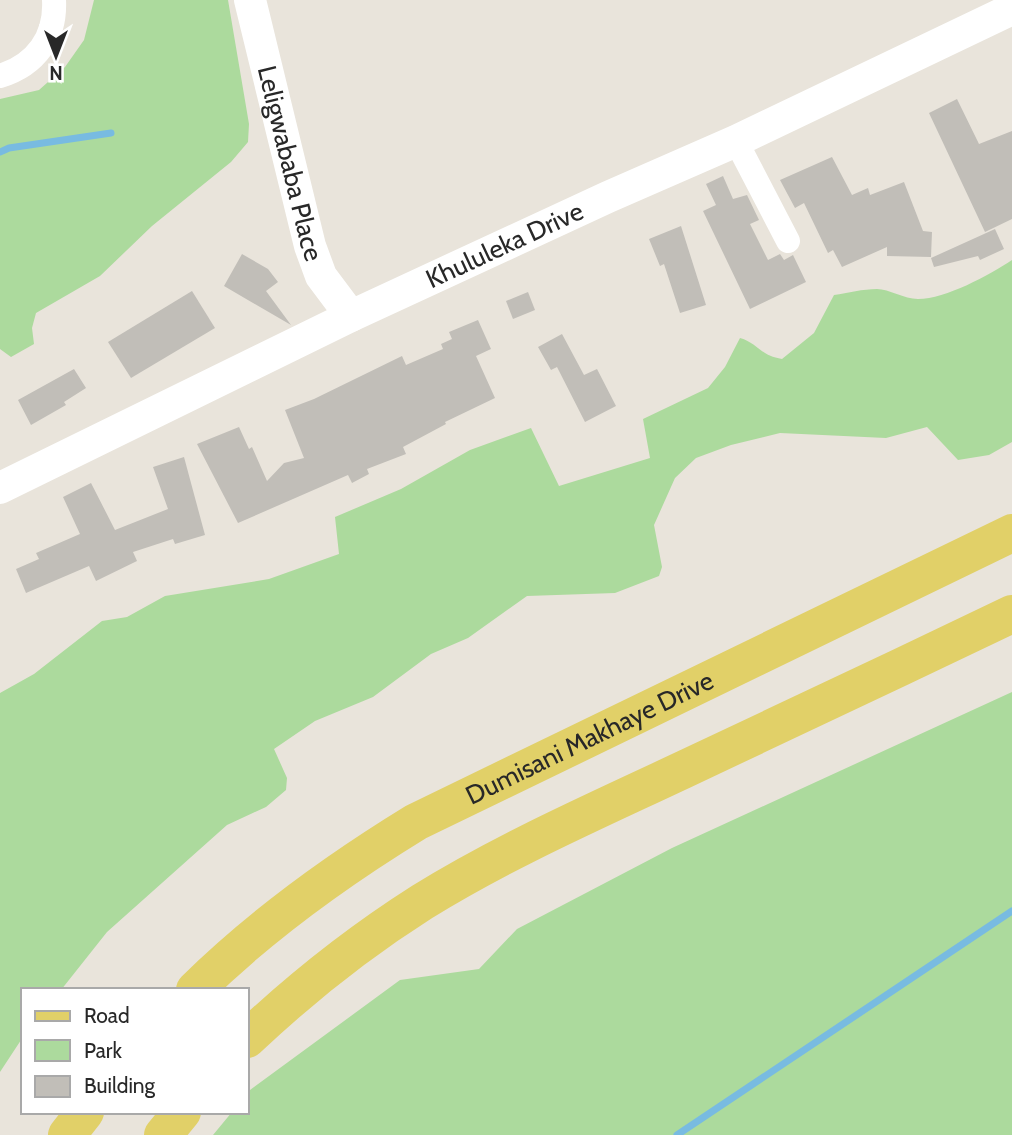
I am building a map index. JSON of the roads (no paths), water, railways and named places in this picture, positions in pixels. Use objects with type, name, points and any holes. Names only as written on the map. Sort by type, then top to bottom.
[{"type":"main road","name":"Dumisani Makhaye Drive","points":[[197,988],[270,922],[337,873],[415,822],[1012,533]]},
{"type":"main road","points":[[248,1038],[290,998],[331,965],[389,924],[460,881],[565,826],[1012,614]]},
{"type":"main road","points":[[67,1135],[83,1114]]},
{"type":"main road","points":[[163,1135],[180,1114]]},
{"type":"street","points":[[0,76],[34,59],[46,41],[54,0]]},
{"type":"street","name":"Leligwababa Place","points":[[250,0],[310,246],[321,276],[351,316]]},
{"type":"street","name":"Khululeka Drive","points":[[0,488],[351,316],[736,141],[1012,9]]},
{"type":"street","points":[[736,141],[788,241]]},
{"type":"waterway","points":[[0,152],[9,148],[111,133]]},
{"type":"waterway","points":[[677,1135],[1012,911]]}]
